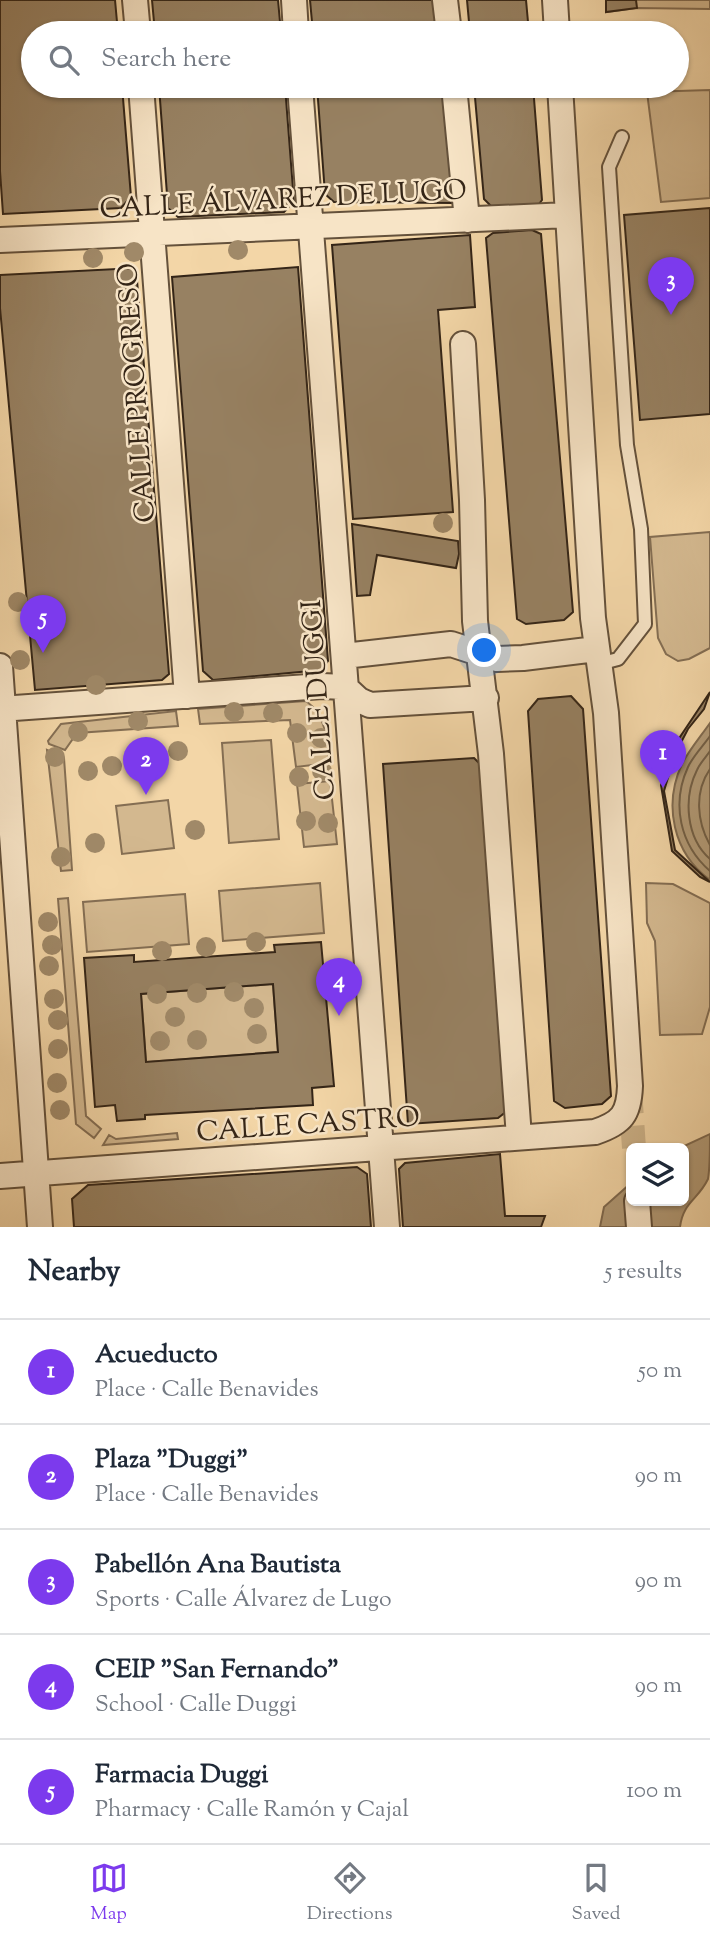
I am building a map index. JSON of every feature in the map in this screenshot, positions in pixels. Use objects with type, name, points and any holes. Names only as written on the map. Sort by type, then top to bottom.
[{"type":"street","points":[[135,0],[137,21]]},
{"type":"street","points":[[294,0],[295,21]]},
{"type":"street","points":[[446,0],[448,21]]},
{"type":"street","points":[[555,0],[556,21]]},
{"type":"street","name":"CALLE PROGRESO","points":[[142,98],[187,696]]},
{"type":"street","name":"CALLE DUGGI","points":[[301,98],[387,1227]]},
{"type":"street","points":[[455,98],[467,219]]},
{"type":"street","points":[[344,656],[451,644],[497,659],[598,657],[561,98]]},
{"type":"street","name":"CALLE ÁLVAREZ DE LUGO","points":[[0,240],[568,215]]},
{"type":"street","points":[[463,344],[472,500],[475,621],[486,698],[519,1137]]},
{"type":"street","name":"CALLE CASTRO","points":[[0,1176],[595,1132],[618,1122],[629,1102],[630,1086],[606,705],[598,657]]},
{"type":"street","points":[[0,666],[40,1227]]},
{"type":"street","points":[[2,709],[322,686],[345,687],[359,700],[370,705],[486,698]]},
{"type":"street","points":[[637,1206],[639,1227]]},
{"type":"lane","points":[[598,657],[618,659],[645,624],[641,529],[627,445],[608,167],[622,137]]},
{"type":"shaded area","points":[[606,0],[710,0],[710,9],[637,8],[606,12]]},
{"type":"shaded area","points":[[710,90],[710,198],[661,202],[648,98],[689,98],[689,91]]},
{"type":"shaded area","points":[[710,532],[710,648],[689,659],[678,661],[666,654],[658,638],[650,537]]},
{"type":"shaded area","points":[[306,701],[322,721],[327,737],[329,763],[296,767],[290,720],[200,724],[198,709]]},
{"type":"shaded area","points":[[176,711],[178,726],[77,733],[65,750],[49,744],[48,741],[61,724]]},
{"type":"shaded area","points":[[271,740],[279,839],[229,843],[222,743]]},
{"type":"shaded area","points":[[47,750],[64,758],[72,870],[61,871]]},
{"type":"shaded area","points":[[330,781],[337,844],[304,847],[297,784]]},
{"type":"shaded area","points":[[168,800],[174,848],[122,854],[116,806]]},
{"type":"shaded area","points":[[320,883],[324,933],[223,941],[219,891]]},
{"type":"shaded area","points":[[646,883],[673,884],[710,903],[710,1007],[702,1034],[660,1035],[655,941],[647,923]]},
{"type":"shaded area","points":[[185,894],[189,944],[87,952],[83,902]]},
{"type":"shaded area","points":[[68,898],[86,1116],[101,1129],[94,1138],[76,1124],[58,899]]},
{"type":"shaded area","points":[[273,984],[278,1052],[146,1062],[141,994]]},
{"type":"shaded area","points":[[177,1133],[178,1139],[103,1145],[109,1135],[116,1139]]},
{"type":"water","points":[[710,723],[710,880],[697,869],[680,842],[675,827],[673,796],[682,764]]},
{"type":"water","points":[[710,1134],[708,1179],[689,1205],[689,1144]]},
{"type":"water","points":[[626,1187],[626,1206],[688,1206],[680,1227],[600,1227],[604,1207]]},
{"type":"building","points":[[0,0],[115,0],[117,21],[21,21],[21,98],[123,98],[131,197],[121,208],[3,214],[0,171]]},
{"type":"building","points":[[152,0],[278,0],[280,21],[154,21]]},
{"type":"building","points":[[310,0],[437,0],[438,21],[312,21]]},
{"type":"building","points":[[467,0],[526,0],[528,21],[469,21]]},
{"type":"building","points":[[606,0],[636,0],[637,8],[606,12]]},
{"type":"building","points":[[160,98],[286,98],[294,202],[284,212],[178,217],[168,208]]},
{"type":"building","points":[[318,98],[445,98],[453,203],[334,202],[325,194]]},
{"type":"building","points":[[475,98],[534,98],[542,200],[536,208],[493,208],[484,199]]},
{"type":"building","points":[[710,208],[710,414],[640,420],[624,215]]},
{"type":"building","points":[[532,230],[541,234],[573,612],[564,620],[526,624],[517,619],[486,238],[493,233]]},
{"type":"building","points":[[470,235],[475,307],[438,310],[453,512],[353,519],[332,245]]},
{"type":"building","points":[[298,267],[328,661],[321,670],[213,680],[203,671],[172,277]]},
{"type":"building","points":[[136,268],[169,674],[162,680],[35,690],[0,308],[0,275]]},
{"type":"building","points":[[352,524],[458,541],[456,568],[377,555],[370,595],[357,596]]},
{"type":"building","points":[[710,692],[704,709],[688,729],[675,754],[664,791],[675,850],[710,882],[700,877],[672,851],[661,785],[678,740]]},
{"type":"building","points":[[571,696],[583,709],[611,1096],[602,1104],[565,1108],[554,1101],[528,711],[538,699]]},
{"type":"building","points":[[474,758],[483,767],[507,1111],[498,1118],[408,1124],[383,764]]},
{"type":"building","points":[[321,942],[334,1086],[312,1088],[313,1105],[145,1115],[145,1119],[117,1121],[115,1105],[95,1107],[84,958],[134,955],[134,962],[275,952],[274,945]],"holes":[[[273,984],[278,1052],[146,1062],[141,994]]]},
{"type":"building","points":[[500,1154],[505,1216],[545,1216],[541,1227],[403,1227],[399,1169],[405,1163]]},
{"type":"building","points":[[357,1167],[367,1174],[371,1227],[74,1227],[72,1199],[88,1185]]},
{"type":"tunnel","points":[[630,1090],[634,1143]]},
{"type":"place","name":"Pabellón Ana Bautista","points":[[671,315]]},
{"type":"place","name":"Farmacia Duggi","points":[[43,653]]},
{"type":"place","name":"Acueducto","points":[[663,788]]},
{"type":"place","name":"Plaza \"Duggi\"","points":[[146,795]]},
{"type":"place","name":"CEIP \"San Fernando\"","points":[[339,1016]]}]
